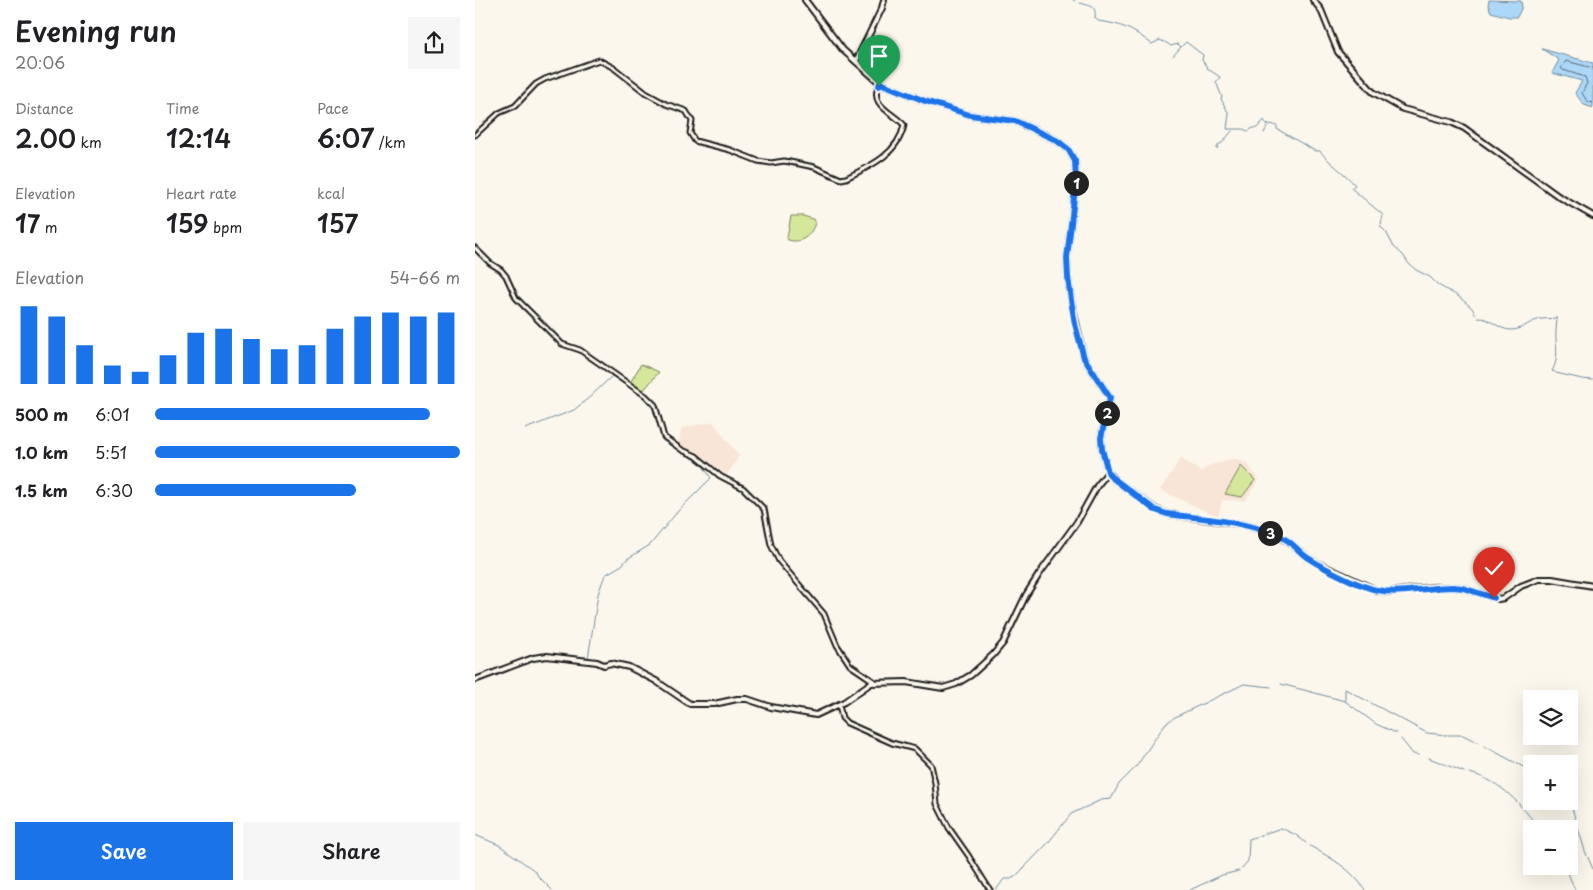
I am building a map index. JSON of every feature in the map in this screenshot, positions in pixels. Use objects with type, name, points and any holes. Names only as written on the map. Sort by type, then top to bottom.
[{"type":"main road","points":[[805,0],[843,50],[880,83],[925,101],[970,115],[1009,120],[1026,125],[1056,140],[1068,149],[1073,156],[1076,181],[1067,258],[1068,277],[1075,324],[1084,358],[1110,398],[1101,438],[1102,449],[1108,472],[1115,480],[1155,510],[1167,514],[1241,524],[1267,532],[1288,541],[1308,558],[1319,564],[1376,590],[1388,592],[1453,587],[1463,588],[1498,599],[1504,598],[1521,586],[1539,579],[1552,579],[1593,586]]},
{"type":"main road","points":[[856,61],[882,8],[884,0]]},
{"type":"main road","points":[[1313,0],[1321,10],[1338,52],[1373,92],[1403,109],[1451,122],[1463,128],[1558,196],[1593,216]]},
{"type":"main road","points":[[475,680],[524,660],[547,656],[597,662],[604,665],[611,663],[629,667],[656,681],[690,704],[714,704],[732,699],[747,699],[771,707],[817,715],[839,705],[875,682],[906,682],[943,688],[956,684],[971,675],[1003,643],[1026,595],[1077,522],[1097,486],[1108,472]]},
{"type":"street","points":[[475,135],[499,113],[515,106],[536,84],[599,60],[646,93],[666,104],[685,111],[691,121],[690,133],[695,141],[730,150],[765,163],[790,162],[814,168],[841,179],[891,152],[903,133],[904,125],[883,108],[877,98],[876,90],[880,83]]},
{"type":"street","points":[[475,248],[490,263],[501,270],[506,276],[516,298],[562,344],[580,350],[646,396],[655,405],[664,438],[696,456],[720,476],[743,488],[764,509],[771,545],[779,561],[824,614],[837,645],[850,665],[875,682]]},
{"type":"street","points":[[839,705],[842,718],[854,727],[915,749],[931,764],[937,804],[949,828],[969,855],[990,890]]},
{"type":"shaded area","points":[[713,422],[739,456],[727,475],[697,454],[678,445],[682,428]]},
{"type":"shaded area","points":[[1181,458],[1201,472],[1208,466],[1233,459],[1247,463],[1259,480],[1245,501],[1222,500],[1218,517],[1160,490]]},
{"type":"green space","points":[[791,216],[803,216],[813,219],[815,223],[813,228],[805,238],[797,241],[788,240]]},
{"type":"green space","points":[[641,364],[659,372],[643,391],[630,383]]},
{"type":"green space","points":[[1241,466],[1255,480],[1242,497],[1225,494]]},
{"type":"water","points":[[1489,0],[1521,1],[1522,7],[1517,17],[1509,17],[1491,12],[1488,5]]},
{"type":"water","points":[[1542,49],[1593,63],[1593,108],[1584,105],[1575,93],[1582,81],[1552,73],[1559,60]]},
{"type":"waterway","points":[[1080,3],[1094,8],[1095,18],[1098,21],[1127,28],[1152,44],[1160,40],[1164,42]]},
{"type":"waterway","points":[[1165,42],[1171,46],[1178,44],[1181,47],[1186,42],[1203,55],[1202,60],[1208,69],[1220,77],[1216,82],[1222,97],[1221,99],[1229,114],[1227,129],[1243,129],[1248,131],[1257,128],[1264,120],[1266,124],[1270,125]]},
{"type":"waterway","points":[[1173,56],[1181,47]]},
{"type":"waterway","points":[[1264,133],[1268,125],[1277,126],[1277,129],[1315,151]]},
{"type":"waterway","points":[[1216,148],[1232,131]]},
{"type":"waterway","points":[[1316,151],[1320,151],[1355,185],[1351,188],[1383,215],[1381,224]]},
{"type":"waterway","points":[[1380,226],[1386,232],[1394,247],[1409,264],[1430,277],[1438,285],[1458,296],[1472,308],[1476,315]]},
{"type":"waterway","points":[[1478,318],[1487,319],[1502,328],[1511,330],[1521,328],[1537,320],[1557,318],[1557,356],[1552,371],[1555,372]]},
{"type":"waterway","points":[[1556,373],[1593,380]]},
{"type":"waterway","points":[[525,429],[574,410],[612,376],[643,397],[653,409],[663,441],[701,463],[711,478],[678,511],[650,545],[605,575],[598,594],[588,659]]},
{"type":"waterway","points":[[996,890],[1004,879],[1011,879],[1016,876],[1048,843],[1071,814],[1101,800],[1111,799],[1119,784],[1136,767],[1165,724],[1175,717],[1244,684],[1271,687]]},
{"type":"waterway","points":[[1281,684],[1345,701],[1345,689],[1427,733],[1463,735],[1479,743]]},
{"type":"waterway","points":[[1345,701],[1376,724],[1396,733]]},
{"type":"waterway","points":[[1401,739],[1413,754],[1419,755]]},
{"type":"waterway","points":[[1484,746],[1523,767]]},
{"type":"waterway","points":[[1429,758],[1464,772]]},
{"type":"waterway","points":[[1470,773],[1482,777],[1501,788],[1517,802],[1532,820]]},
{"type":"waterway","points":[[1573,810],[1585,851],[1593,869]]},
{"type":"waterway","points":[[1242,868],[1248,861],[1249,839],[1281,828],[1296,835],[1306,843]]},
{"type":"waterway","points":[[475,835],[499,845],[535,871],[552,890]]},
{"type":"waterway","points":[[1310,846],[1347,870],[1365,890]]},
{"type":"waterway","points":[[1190,890],[1222,875],[1239,871]]},
{"type":"waterway","points":[[1569,875],[1575,890]]},
{"type":"route","points":[[879,86],[880,83],[887,85],[925,101],[978,117],[1009,120],[1026,125],[1056,140],[1068,149],[1073,156],[1076,181],[1067,258],[1068,277],[1075,324],[1084,358],[1110,398],[1101,438],[1102,449],[1110,476],[1155,510],[1167,514],[1241,524],[1267,532],[1288,541],[1308,558],[1319,564],[1376,590],[1388,592],[1453,587],[1463,588],[1494,598]]}]
